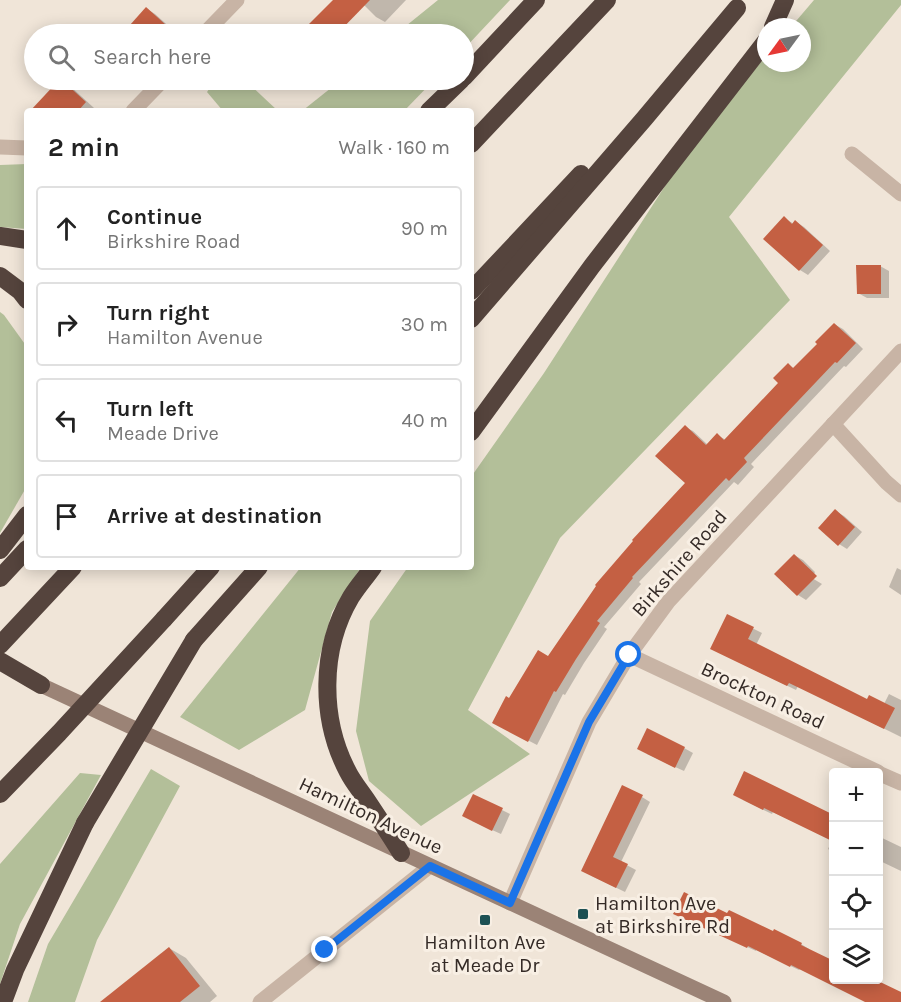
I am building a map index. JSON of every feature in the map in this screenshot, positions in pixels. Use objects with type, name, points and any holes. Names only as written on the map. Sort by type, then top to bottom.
[{"type":"highway","points":[[474,65],[536,0]]},
{"type":"highway","points":[[474,141],[607,0]]},
{"type":"highway","points":[[777,18],[785,0]]},
{"type":"highway","points":[[474,288],[741,4]]},
{"type":"highway","points":[[474,316],[741,4]]},
{"type":"highway","points":[[474,428],[592,266],[757,53]]},
{"type":"highway","points":[[432,108],[450,90]]},
{"type":"highway","points":[[0,236],[24,240]]},
{"type":"highway","points":[[0,276],[24,296]]},
{"type":"highway","points":[[0,550],[24,519]]},
{"type":"highway","points":[[0,578],[24,552]]},
{"type":"highway","points":[[0,645],[70,570]]},
{"type":"highway","points":[[0,794],[59,734],[208,570]]},
{"type":"highway","points":[[3,1002],[15,970],[85,823],[194,640],[256,570]]},
{"type":"highway","points":[[371,570],[352,596],[340,620],[331,650],[327,685],[329,713],[336,744],[348,773],[401,853]]},
{"type":"highway","points":[[0,661],[41,685]]},
{"type":"main road","name":"Hamilton Avenue","points":[[0,666],[724,1002]]},
{"type":"street","points":[[214,24],[237,0]]},
{"type":"street","points":[[137,108],[154,90]]},
{"type":"street","points":[[0,147],[24,148]]},
{"type":"street","points":[[852,154],[901,194]]},
{"type":"street","name":"Birkshire Road","points":[[510,903],[589,722],[629,655],[668,602],[901,351]]},
{"type":"street","points":[[833,424],[886,482],[901,495]]},
{"type":"street","name":"Brockton Road","points":[[629,655],[869,768]]},
{"type":"street","name":"Brockton Road","points":[[883,774],[901,783]]},
{"type":"street","points":[[260,1002],[430,866]]},
{"type":"green space","points":[[438,0],[510,0],[474,38],[474,24],[408,24]]},
{"type":"green space","points":[[814,0],[901,0],[901,5],[729,217],[790,300],[560,538],[468,710],[530,754],[421,826],[369,781],[356,731],[370,621],[406,570],[474,570],[474,473],[544,373],[700,132],[757,66],[757,72],[811,72],[811,18],[799,18]]},
{"type":"green space","points":[[208,90],[256,90],[275,108],[220,108],[207,92]]},
{"type":"green space","points":[[328,90],[424,90],[407,108],[306,108]]},
{"type":"green space","points":[[24,164],[24,229],[0,227],[0,165]]},
{"type":"green space","points":[[0,312],[24,343],[24,491],[0,533]]},
{"type":"green space","points":[[299,570],[359,570],[332,612],[305,710],[239,750],[180,717]]},
{"type":"green space","points":[[151,769],[180,786],[97,940],[75,1002],[28,1002],[48,944]]},
{"type":"green space","points":[[80,773],[101,775],[20,924],[0,984],[0,864]]},
{"type":"building","points":[[333,0],[370,0],[347,24],[309,24]]},
{"type":"building","points":[[146,7],[165,24],[131,24]]},
{"type":"building","points":[[50,90],[73,90],[86,102],[81,108],[33,108]]},
{"type":"building","points":[[784,216],[792,224],[795,220],[823,245],[799,271],[763,239]]},
{"type":"building","points":[[856,265],[881,265],[881,294],[857,294]]},
{"type":"building","points":[[834,323],[856,343],[744,458],[747,462],[729,481],[726,478],[632,577],[597,621],[600,623],[556,692],[554,691],[528,742],[492,723],[506,696],[509,698],[538,650],[548,656],[595,585],[632,540],[685,483],[655,456],[685,425],[706,445],[717,433],[724,440],[778,383],[773,378],[788,363],[793,368]]},
{"type":"building","points":[[835,509],[855,527],[838,546],[818,528]]},
{"type":"building","points":[[794,554],[817,576],[797,596],[774,574]]},
{"type":"building","points":[[727,614],[754,627],[748,639],[867,699],[869,695],[895,708],[884,729],[789,683],[787,686],[710,649]]},
{"type":"building","points":[[647,728],[685,747],[675,768],[637,749]]},
{"type":"building","points":[[744,771],[829,813],[829,840],[764,808],[763,810],[733,795]]},
{"type":"building","points":[[622,785],[643,795],[613,857],[628,864],[616,888],[581,871]]},
{"type":"building","points":[[473,794],[503,808],[492,831],[462,816]]},
{"type":"building","points":[[684,892],[727,913],[729,910],[773,931],[774,929],[829,959],[829,984],[791,965],[790,967],[673,914]]},
{"type":"building","points":[[169,947],[200,986],[180,1002],[100,1002]]},
{"type":"building","points":[[883,983],[901,992],[901,1002],[865,1002],[829,984]]},
{"type":"place","name":"Hamilton Ave at Birkshire Rd","points":[[583,914]]},
{"type":"place","name":"Hamilton Ave at Meade Dr","points":[[485,920]]},
{"type":"route","points":[[325,950],[430,866],[510,903],[589,722],[629,655]]}]
